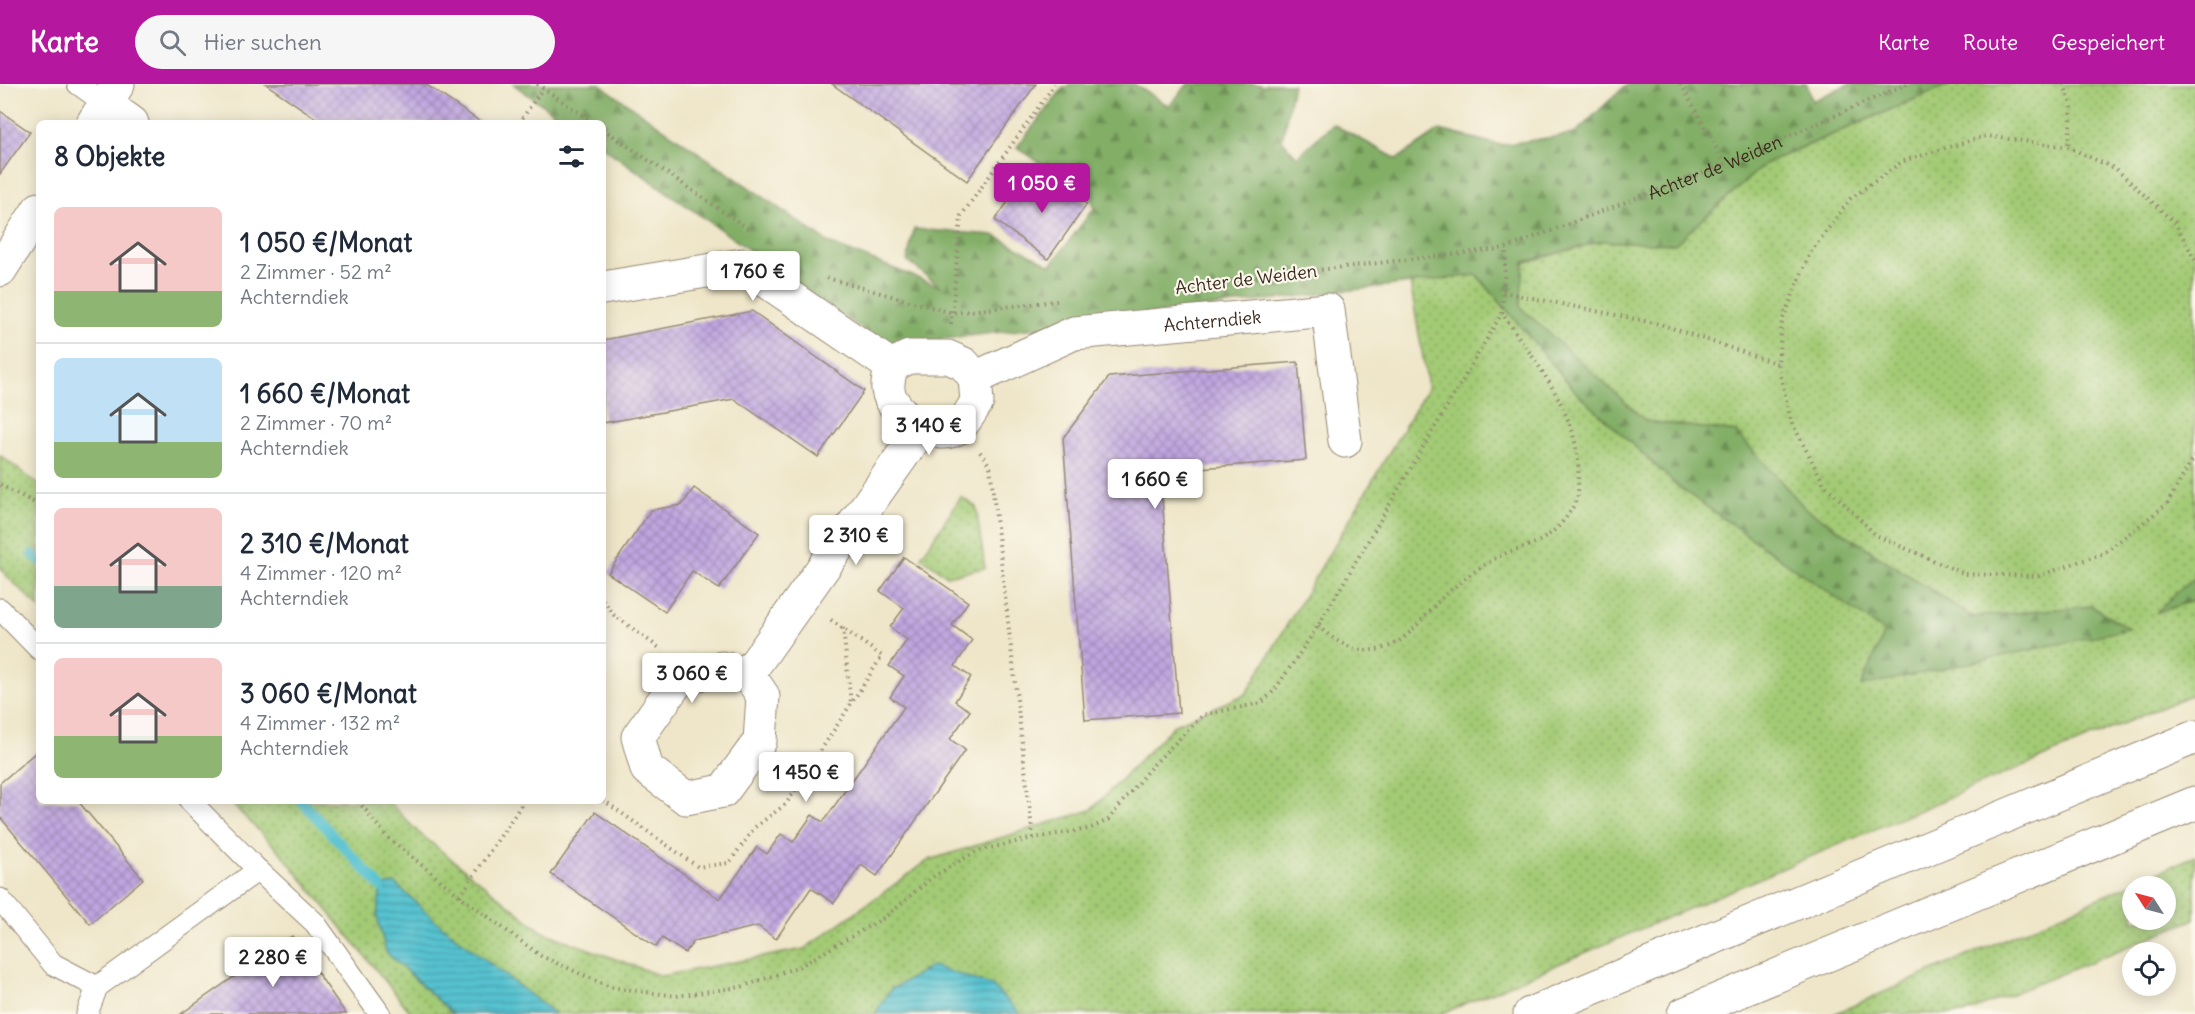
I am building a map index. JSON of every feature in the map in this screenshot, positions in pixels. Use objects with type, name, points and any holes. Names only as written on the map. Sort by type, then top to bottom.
[{"type":"main road","points":[[106,104],[128,120]]},
{"type":"main road","points":[[0,270],[36,214]]},
{"type":"main road","points":[[606,287],[743,264],[891,366]]},
{"type":"main road","name":"Achterndiek","points":[[975,378],[1074,333],[1328,310],[1345,441]]},
{"type":"main road","points":[[909,357],[948,357],[964,364],[975,378],[977,402],[960,426],[945,433],[922,428],[896,408],[887,389],[891,366],[909,357]]},
{"type":"main road","points":[[748,674],[922,428]]},
{"type":"main road","points":[[722,668],[748,674],[763,696],[760,741],[723,791],[686,798],[647,769],[638,737],[679,679],[722,668]]},
{"type":"main road","points":[[1530,1014],[2195,737]]},
{"type":"main road","points":[[1684,1014],[2195,803]]},
{"type":"lane","points":[[78,84],[106,104]]},
{"type":"lane","points":[[0,609],[36,646]]},
{"type":"lane","points":[[193,804],[258,870],[315,923],[380,1014]]},
{"type":"lane","points":[[87,1014],[97,987],[258,870]]},
{"type":"lane","points":[[0,899],[54,964],[97,987]]},
{"type":"path","points":[[537,84],[590,120]]},
{"type":"path","points":[[952,313],[961,216],[1055,84]]},
{"type":"path","points":[[1681,84],[1725,164]]},
{"type":"path","name":"Achter de Weiden","points":[[1199,284],[1506,248],[1725,164],[1907,84]]},
{"type":"path","points":[[2064,84],[2072,108],[2068,147]]},
{"type":"path","points":[[521,120],[543,88]]},
{"type":"path","points":[[606,131],[756,235]]},
{"type":"path","points":[[2195,260],[2175,223],[2116,169],[2068,147],[1986,136],[1903,161],[1850,199],[1810,253],[1782,321],[1778,364],[1791,420],[1824,484],[1877,536],[1965,574],[2038,576],[2104,553],[2167,504],[2195,455]]},
{"type":"path","points":[[360,804],[386,836],[460,896],[541,956],[610,987],[676,996],[741,987],[800,966],[885,917],[934,876],[977,851],[1033,838],[1089,829],[1108,820],[1148,770],[1203,715],[1261,703],[1274,691],[1318,626],[1502,313],[1506,248]]},
{"type":"path","points":[[826,278],[952,313],[1058,301]]},
{"type":"path","points":[[1503,292],[1660,324],[1778,364]]},
{"type":"path","points":[[1318,626],[1337,643],[1366,651],[1393,645],[1443,597],[1477,569],[1506,553],[1539,541],[1562,524],[1577,497],[1579,465],[1572,430],[1552,388],[1502,313]]},
{"type":"path","points":[[960,426],[990,466],[1033,838]]},
{"type":"path","points":[[0,485],[36,503]]},
{"type":"path","points":[[606,604],[614,615],[660,648],[679,679]]},
{"type":"path","points":[[843,628],[851,704]]},
{"type":"path","points":[[460,896],[522,804]]},
{"type":"green space","points":[[513,84],[599,84],[831,244],[941,287],[907,261],[914,229],[994,235],[1051,265],[1094,208],[1092,199],[1017,147],[1063,88],[1071,84],[1134,84],[1169,106],[1188,84],[1265,86],[1266,84],[1293,84],[1282,140],[1297,157],[1333,124],[1397,159],[1440,130],[1500,145],[1574,134],[1627,84],[1807,84],[1812,101],[1849,84],[1950,84],[1766,163],[1675,244],[1601,241],[1524,262],[1520,307],[1646,421],[1736,432],[1805,508],[1972,617],[2092,606],[2129,629],[1861,686],[1885,632],[1680,488],[1576,392],[1477,275],[886,346],[606,149],[606,120],[564,120]]},
{"type":"green space","points":[[1950,84],[2195,84],[2195,578],[2180,589],[2157,612],[2195,600],[2195,693],[1441,1014],[412,1014],[280,852],[232,804],[391,804],[419,833],[543,932],[661,976],[804,949],[929,860],[1091,810],[1175,724],[1246,694],[1428,387],[1410,282],[1477,275],[1576,392],[1680,488],[1885,632],[1861,686],[2092,606],[1972,617],[1805,508],[1736,432],[1646,421],[1519,307],[1524,263],[1601,241],[1675,244],[1766,163]]},
{"type":"green space","points":[[0,455],[36,483],[36,605],[0,569]]},
{"type":"green space","points":[[961,497],[976,507],[985,568],[947,576],[921,557]]},
{"type":"green space","points":[[2195,578],[2195,600],[2156,613],[2180,589]]},
{"type":"green space","points":[[2195,856],[2195,919],[2176,927],[2176,876],[2149,876]]},
{"type":"green space","points":[[2122,888],[2122,930],[2168,930],[2139,942],[2122,942],[2122,949],[1963,1014],[1834,1014]]},
{"type":"water","points":[[395,883],[437,922],[555,1014],[453,1014],[386,952],[377,916],[381,887]]},
{"type":"water","points":[[932,966],[991,985],[1021,1014],[875,1014],[890,990]]},
{"type":"building","points":[[266,84],[425,84],[478,120],[319,120]]},
{"type":"building","points":[[832,84],[1036,84],[967,181]]},
{"type":"building","points":[[0,111],[30,132],[0,174]]},
{"type":"building","points":[[1039,170],[1087,204],[1048,259],[995,220],[1015,192],[1020,195]]},
{"type":"building","points":[[752,311],[864,391],[818,457],[734,399],[606,422],[606,339]]},
{"type":"building","points":[[1298,362],[1306,460],[1160,471],[1179,713],[1085,720],[1063,438],[1109,377]]},
{"type":"building","points":[[694,488],[759,533],[719,589],[692,571],[665,612],[608,573],[651,510],[682,505]]},
{"type":"building","points":[[904,557],[968,602],[952,625],[972,640],[955,666],[971,677],[955,701],[970,711],[950,739],[965,750],[877,876],[861,865],[834,903],[811,888],[776,939],[758,926],[694,941],[685,953],[662,938],[656,947],[551,874],[595,812],[720,899],[757,847],[767,854],[781,834],[793,842],[812,815],[823,822],[904,707],[890,697],[904,676],[889,666],[907,640],[890,627],[904,608],[880,591]]},
{"type":"building","points":[[36,752],[36,804],[80,804],[143,879],[90,924],[0,817],[0,783]]},
{"type":"building","points":[[292,936],[346,1014],[181,1014]]},
{"type":"waterway","points":[[32,554],[36,557]]},
{"type":"waterway","points":[[304,804],[381,887]]}]
